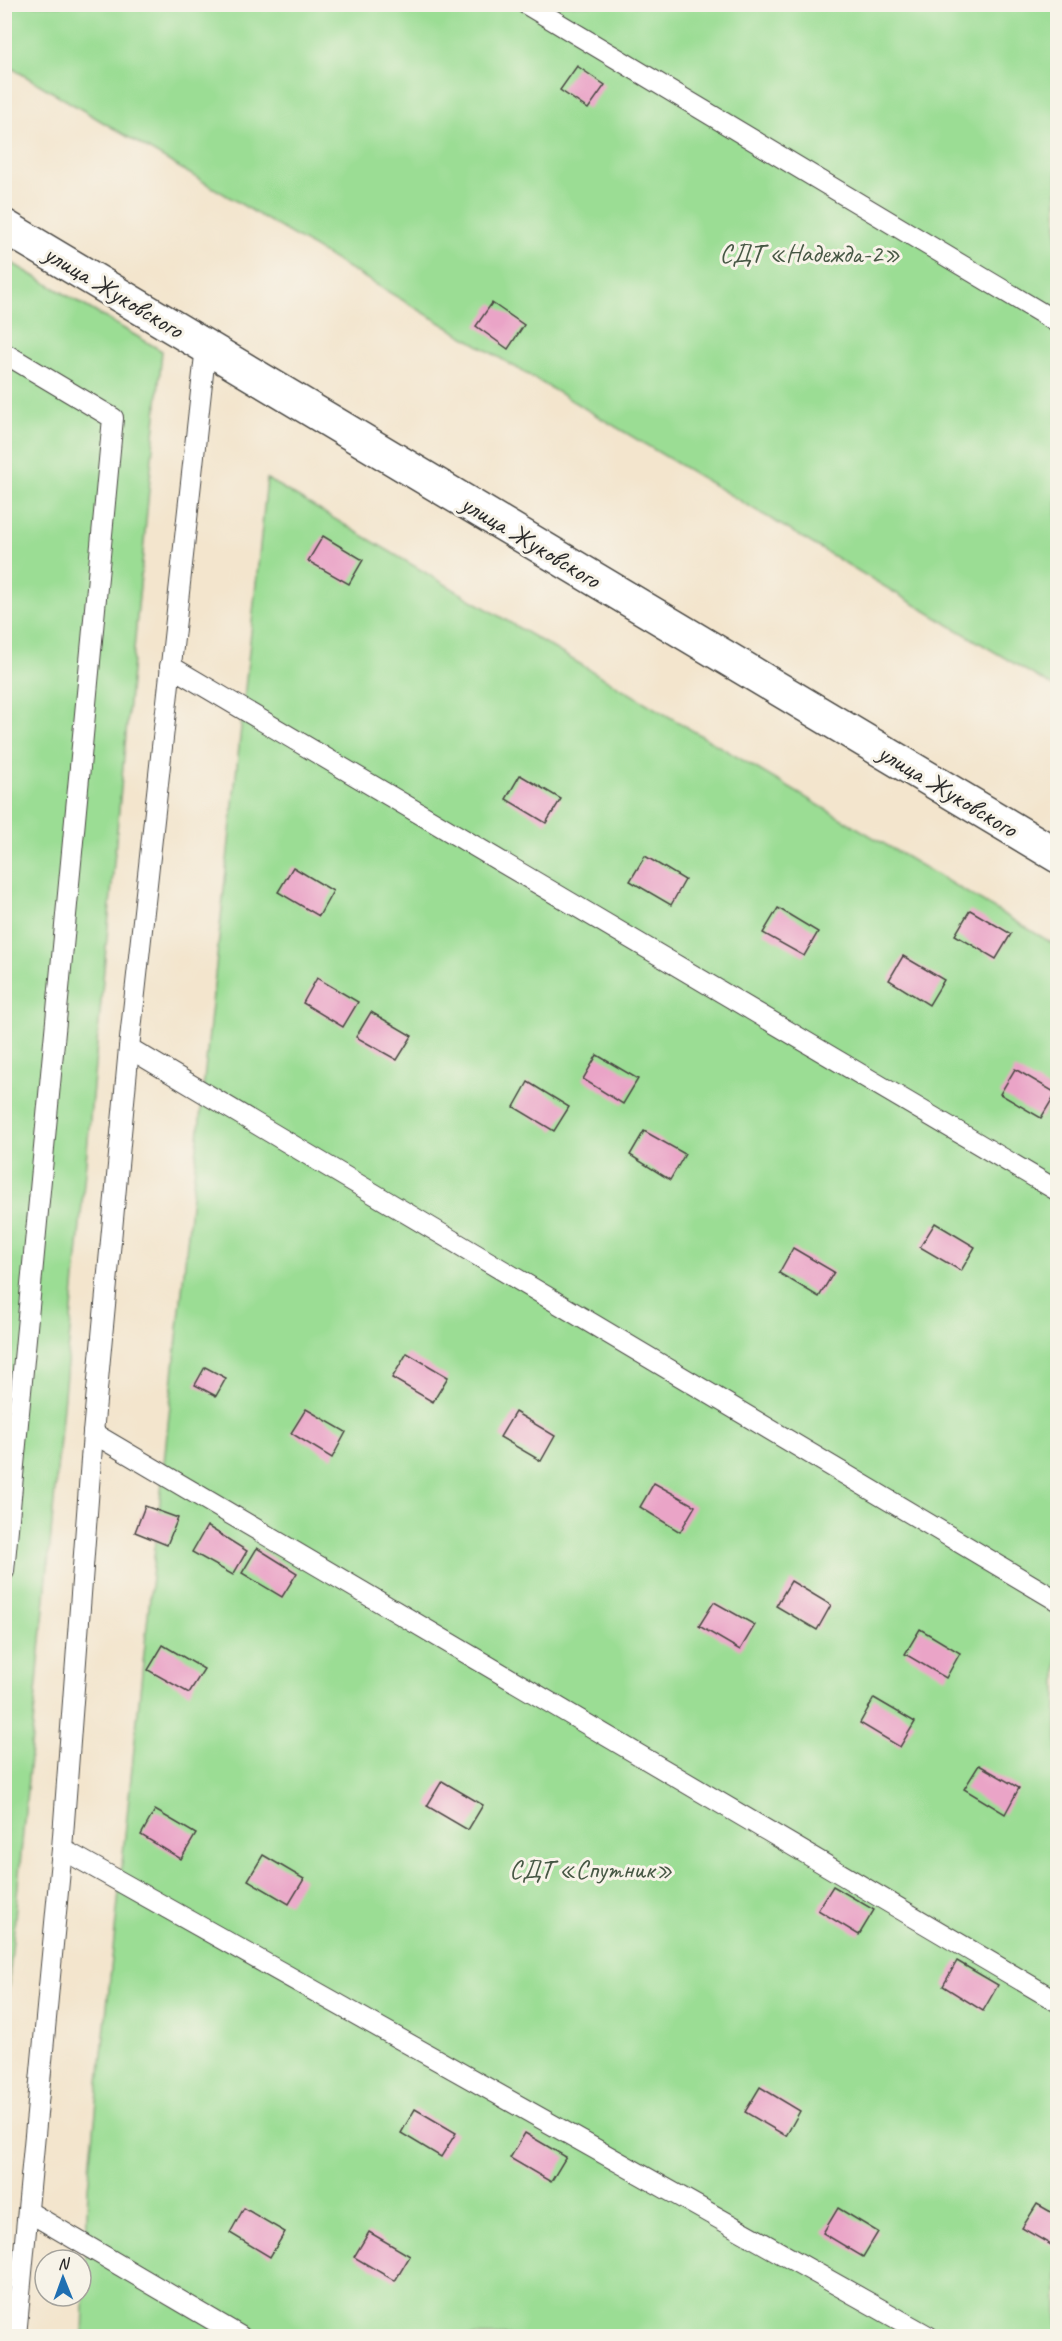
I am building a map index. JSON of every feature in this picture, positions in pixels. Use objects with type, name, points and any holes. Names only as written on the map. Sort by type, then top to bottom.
[{"type":"main road","name":"улица Жуковского","points":[[4,226],[1058,856]]},
{"type":"lane","points":[[526,4],[1058,323]]},
{"type":"lane","points":[[16,2337],[62,1849],[93,1433],[129,1048],[206,346]]},
{"type":"lane","points":[[4,353],[113,418],[4,1571]]},
{"type":"lane","points":[[170,666],[1058,1191]]},
{"type":"lane","points":[[129,1048],[1058,1601]]},
{"type":"lane","points":[[93,1433],[1058,2002]]},
{"type":"lane","points":[[62,1849],[928,2337]]},
{"type":"lane","points":[[29,2212],[240,2337]]},
{"type":"green space","name":"СДТ «Надежда-2»","points":[[5,5],[1057,5],[1057,689],[5,64]]},
{"type":"green space","points":[[5,259],[162,351],[5,2024]]},
{"type":"green space","name":"СДТ «Спутник»","points":[[267,479],[1057,946],[1057,2336],[83,2336],[84,2308],[93,2308],[93,2248],[86,2248],[88,2188]]},
{"type":"building","points":[[577,66],[605,85],[588,109],[560,90]]},
{"type":"building","points":[[492,303],[524,325],[508,349],[476,326]]},
{"type":"building","points":[[323,536],[363,560],[349,584],[308,561]]},
{"type":"building","points":[[520,775],[561,799],[546,823],[506,799]]},
{"type":"building","points":[[645,856],[685,880],[671,905],[630,881]]},
{"type":"building","points":[[293,867],[333,891],[319,916],[278,892]]},
{"type":"building","points":[[778,908],[818,932],[804,956],[763,933]]},
{"type":"building","points":[[970,910],[1011,934],[996,959],[955,935]]},
{"type":"building","points":[[903,956],[944,980],[929,1005],[889,980]]},
{"type":"building","points":[[317,978],[358,1002],[343,1027],[303,1003]]},
{"type":"building","points":[[371,1012],[412,1036],[397,1060],[356,1037]]},
{"type":"building","points":[[597,1055],[638,1079],[623,1104],[583,1079]]},
{"type":"building","points":[[1015,1069],[1056,1093],[1041,1118],[1000,1094]]},
{"type":"building","points":[[528,1082],[569,1107],[554,1131],[514,1107]]},
{"type":"building","points":[[644,1131],[685,1154],[670,1180],[630,1155]]},
{"type":"building","points":[[935,1223],[975,1247],[961,1271],[920,1247]]},
{"type":"building","points":[[793,1248],[834,1272],[819,1297],[779,1273]]},
{"type":"building","points":[[407,1353],[448,1377],[433,1402],[392,1378]]},
{"type":"building","points":[[205,1367],[226,1378],[216,1396],[195,1385]]},
{"type":"building","points":[[306,1409],[346,1432],[332,1458],[291,1433]]},
{"type":"building","points":[[515,1412],[555,1436],[541,1461],[500,1437]]},
{"type":"building","points":[[654,1483],[695,1506],[680,1532],[640,1507]]},
{"type":"building","points":[[145,1506],[178,1518],[167,1545],[135,1532]]},
{"type":"building","points":[[207,1526],[247,1551],[233,1575],[192,1552]]},
{"type":"building","points":[[257,1548],[297,1573],[282,1597],[242,1573]]},
{"type":"building","points":[[791,1581],[831,1605],[817,1630],[776,1606]]},
{"type":"building","points":[[714,1602],[755,1625],[740,1650],[699,1626]]},
{"type":"building","points":[[920,1629],[960,1653],[946,1678],[905,1654]]},
{"type":"building","points":[[163,1645],[204,1669],[189,1693],[148,1670]]},
{"type":"building","points":[[874,1698],[915,1722],[900,1747],[860,1723]]},
{"type":"building","points":[[979,1765],[1019,1788],[1005,1814],[964,1789]]},
{"type":"building","points":[[442,1781],[483,1805],[468,1830],[427,1806]]},
{"type":"building","points":[[155,1810],[196,1834],[181,1859],[141,1835]]},
{"type":"building","points":[[263,1855],[304,1879],[289,1904],[248,1880]]},
{"type":"building","points":[[833,1886],[874,1910],[859,1935],[818,1910]]},
{"type":"building","points":[[957,1961],[998,1985],[983,2011],[943,1986]]},
{"type":"building","points":[[760,2087],[800,2111],[786,2136],[745,2112]]},
{"type":"building","points":[[415,2109],[456,2133],[441,2157],[401,2133]]},
{"type":"building","points":[[525,2133],[566,2157],[551,2182],[510,2158]]},
{"type":"building","points":[[1037,2204],[1058,2216],[1058,2249],[1022,2228]]},
{"type":"building","points":[[244,2208],[285,2232],[270,2257],[230,2233]]},
{"type":"building","points":[[838,2208],[878,2232],[863,2257],[823,2233]]},
{"type":"building","points":[[369,2232],[410,2256],[395,2281],[354,2257]]}]
